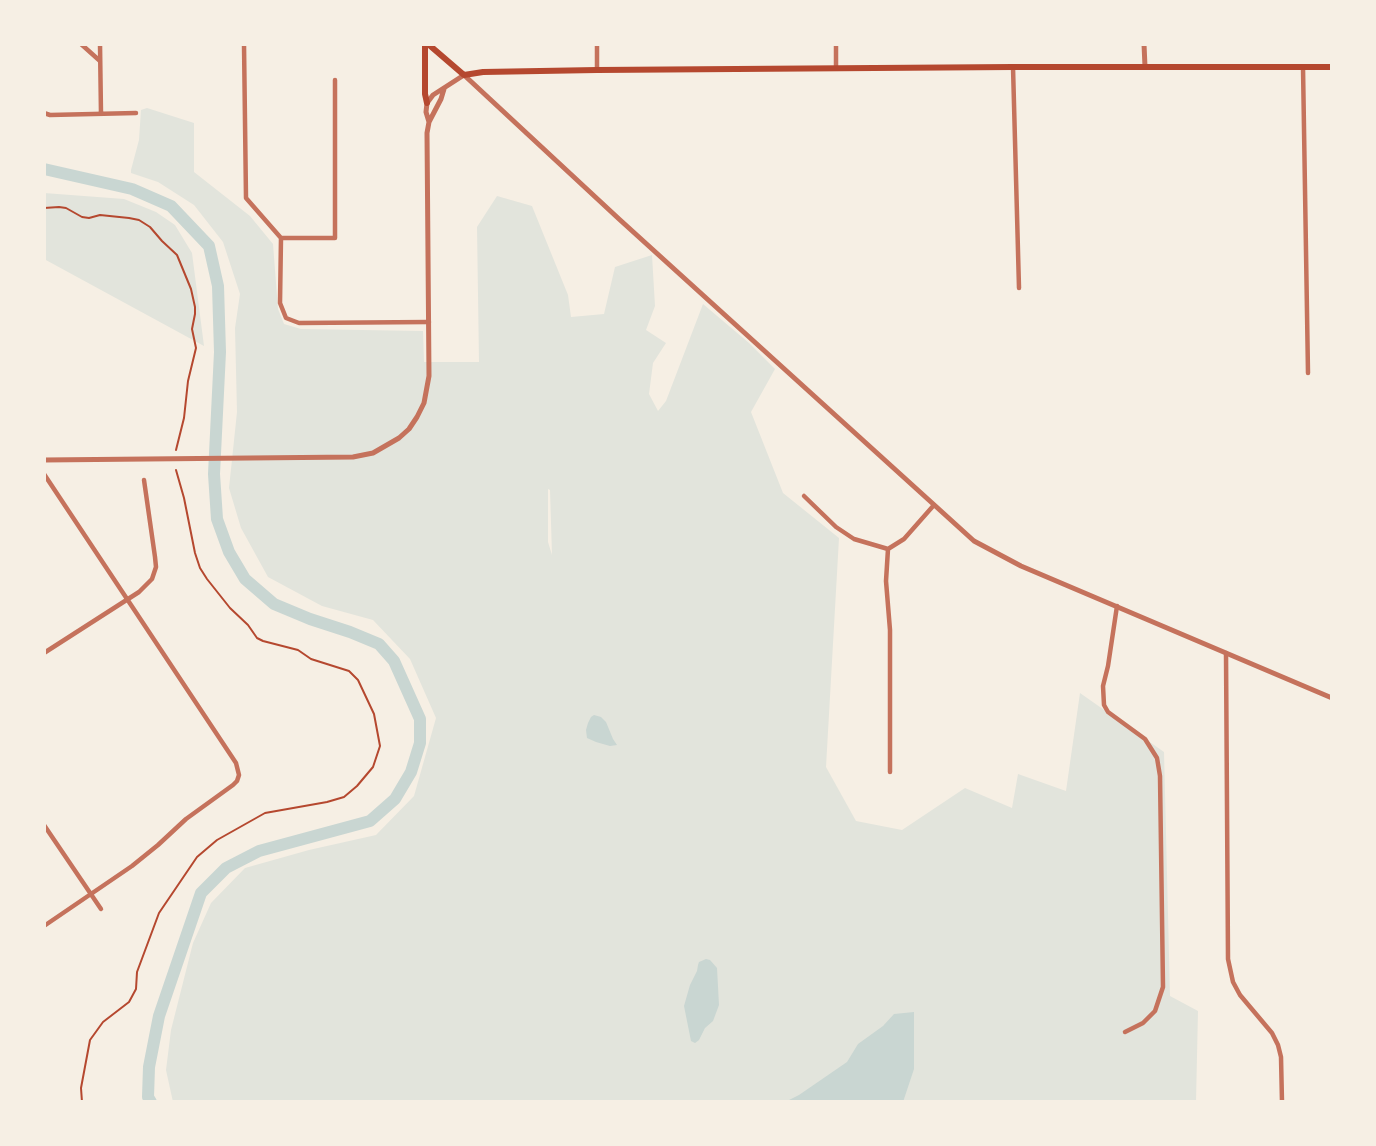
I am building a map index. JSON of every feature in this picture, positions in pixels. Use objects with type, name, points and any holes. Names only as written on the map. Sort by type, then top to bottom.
[{"type":"main road","points":[[426,44],[464,75],[483,72],[597,70],[1332,67]]},
{"type":"main road","points":[[426,44],[427,103]]},
{"type":"street","points":[[81,44],[100,61]]},
{"type":"street","points":[[100,44],[101,114]]},
{"type":"street","points":[[244,44],[246,198],[281,238],[280,303],[286,318],[299,323],[429,322]]},
{"type":"street","points":[[597,44],[597,70]]},
{"type":"street","points":[[835,44],[836,68]]},
{"type":"street","points":[[1144,44],[1144,67]]},
{"type":"street","points":[[1013,67],[1019,288]]},
{"type":"street","points":[[1303,67],[1308,373]]},
{"type":"street","points":[[429,122],[427,103],[433,95],[464,75],[974,541],[1021,566],[1332,698]]},
{"type":"street","points":[[281,238],[335,238],[335,80]]},
{"type":"street","points":[[44,460],[353,457],[373,453],[409,429],[424,403],[428,387],[427,132],[444,89]]},
{"type":"street","points":[[44,113],[136,113]]},
{"type":"street","points":[[44,474],[236,763],[239,775],[233,785],[186,819],[132,866],[44,926]]},
{"type":"street","points":[[44,653],[127,599],[152,579],[156,567],[144,480]]},
{"type":"street","points":[[804,496],[836,527],[854,539],[888,549],[904,539],[934,505]]},
{"type":"street","points":[[888,549],[886,581],[890,631],[890,772]]},
{"type":"street","points":[[1116,606],[1108,666],[1102,687],[1104,705],[1108,712],[1145,739],[1157,758],[1160,776],[1163,987],[1154,1011],[1143,1023],[1125,1032]]},
{"type":"street","points":[[1226,653],[1228,959],[1233,982],[1240,995],[1272,1033],[1278,1045],[1282,1057],[1282,1102]]},
{"type":"street","points":[[44,825],[101,909]]},
{"type":"path","points":[[44,208],[59,206],[89,218],[100,215],[139,220],[150,227],[177,256],[191,289],[195,307],[192,329],[196,348],[176,450]]},
{"type":"path","points":[[82,1102],[81,1088],[90,1040],[103,1022],[130,1002],[136,989],[137,972],[159,913],[197,857],[216,840],[265,813],[344,797],[373,767],[380,746],[374,714],[358,680],[349,671],[310,659],[298,650],[257,638],[206,579],[194,553],[176,470]]},
{"type":"shaded area","points":[[147,108],[194,123],[194,172],[250,216],[273,244],[278,309],[284,324],[301,329],[423,331],[424,362],[479,362],[477,227],[497,196],[532,206],[568,295],[571,317],[604,314],[615,267],[652,255],[655,306],[646,330],[666,343],[653,363],[649,394],[658,411],[666,401],[703,304],[749,343],[775,369],[751,412],[783,493],[839,538],[826,767],[856,821],[902,830],[965,788],[1012,808],[1018,774],[1066,791],[1080,693],[1164,752],[1170,996],[1198,1011],[1196,1102],[173,1102],[166,1070],[171,1030],[193,943],[211,903],[245,868],[376,835],[414,796],[436,718],[410,659],[373,620],[322,606],[268,577],[241,528],[229,488],[237,412],[235,328],[240,294],[223,242],[194,205],[158,182],[131,173],[139,140],[141,110]],"holes":[[[548,489],[552,555],[548,542]]]},
{"type":"shaded area","points":[[44,193],[124,199],[156,212],[175,225],[192,253],[204,346],[44,259]]},
{"type":"shaded area","points":[[594,715],[606,722],[617,745],[610,746],[587,738],[588,723]]},
{"type":"shaded area","points":[[706,959],[717,968],[719,1005],[713,1021],[695,1043],[691,1041],[684,1006],[699,962]]},
{"type":"shaded area","points":[[914,1012],[914,1069],[903,1102],[785,1102],[847,1062],[858,1044],[883,1026],[894,1014]]},
{"type":"waterway","points":[[44,169],[132,189],[171,206],[209,246],[218,286],[220,352],[214,474],[217,519],[229,552],[245,579],[274,604],[379,644],[394,661],[420,719],[420,743],[411,772],[395,799],[370,821],[259,851],[226,868],[201,893],[159,1016],[149,1067],[148,1097],[151,1102]]}]
